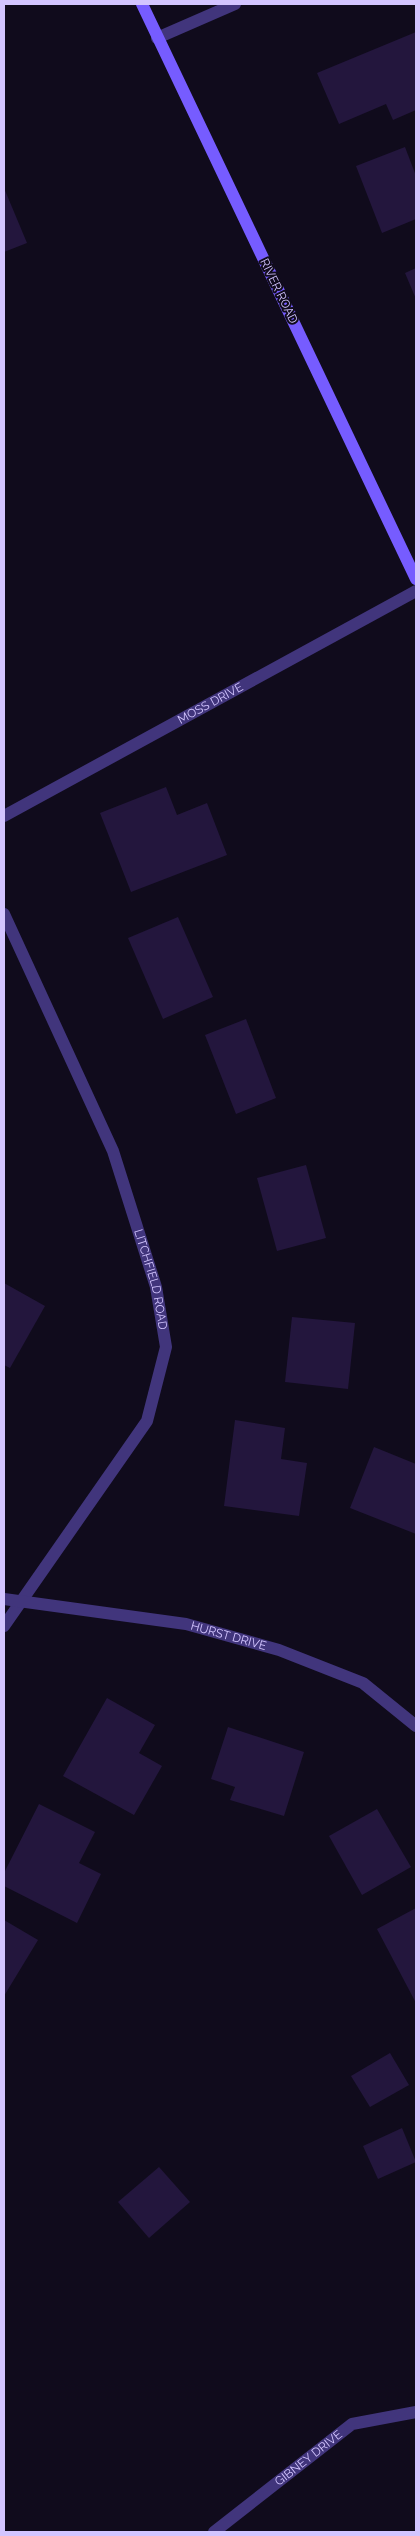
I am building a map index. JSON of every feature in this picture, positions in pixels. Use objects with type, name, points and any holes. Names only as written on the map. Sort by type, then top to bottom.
[{"type":"main road","name":"RIVER ROAD","points":[[142,4],[416,579]]},
{"type":"street","points":[[157,38],[235,4]]},
{"type":"street","name":"MOSS DRIVE","points":[[4,816],[416,591]]},
{"type":"street","name":"LITCHFIELD ROAD","points":[[4,914],[113,1151],[156,1287],[166,1346],[147,1421],[4,1626]]},
{"type":"street","name":"HURST DRIVE","points":[[4,1599],[186,1624],[279,1650],[363,1683],[416,1726]]},
{"type":"street","name":"GIBNEY DRIVE","points":[[214,2532],[352,2424],[416,2412]]},
{"type":"building","points":[[416,32],[416,110],[393,120],[386,104],[339,124],[317,73]]},
{"type":"building","points":[[405,147],[416,176],[416,219],[382,233],[356,166]]},
{"type":"building","points":[[4,188],[27,243],[4,252]]},
{"type":"building","points":[[416,268],[416,299],[405,273]]},
{"type":"building","points":[[166,787],[177,815],[207,803],[227,855],[131,892],[100,813]]},
{"type":"building","points":[[178,917],[213,997],[163,1019],[128,938]]},
{"type":"building","points":[[246,1019],[276,1098],[236,1114],[205,1035]]},
{"type":"building","points":[[306,1165],[326,1238],[277,1251],[257,1178]]},
{"type":"building","points":[[4,1283],[45,1306],[10,1368],[4,1365]]},
{"type":"building","points":[[292,1317],[355,1323],[348,1389],[285,1382]]},
{"type":"building","points":[[235,1420],[285,1428],[281,1459],[307,1463],[299,1516],[224,1506]]},
{"type":"building","points":[[374,1447],[416,1464],[416,1534],[350,1508]]},
{"type":"building","points":[[107,1698],[155,1725],[139,1753],[162,1766],[134,1815],[63,1776]]},
{"type":"building","points":[[228,1727],[304,1752],[284,1816],[230,1800],[235,1787],[211,1779]]},
{"type":"building","points":[[39,1804],[95,1832],[79,1863],[101,1874],[77,1923],[4,1886],[4,1873]]},
{"type":"building","points":[[377,1809],[411,1867],[362,1895],[329,1836]]},
{"type":"building","points":[[416,1908],[416,2003],[377,1929]]},
{"type":"building","points":[[4,1920],[38,1940],[4,1996]]},
{"type":"building","points":[[390,2053],[409,2085],[370,2107],[351,2076]]},
{"type":"building","points":[[402,2128],[416,2162],[378,2179],[363,2146]]},
{"type":"building","points":[[159,2167],[190,2202],[149,2238],[118,2202]]}]
